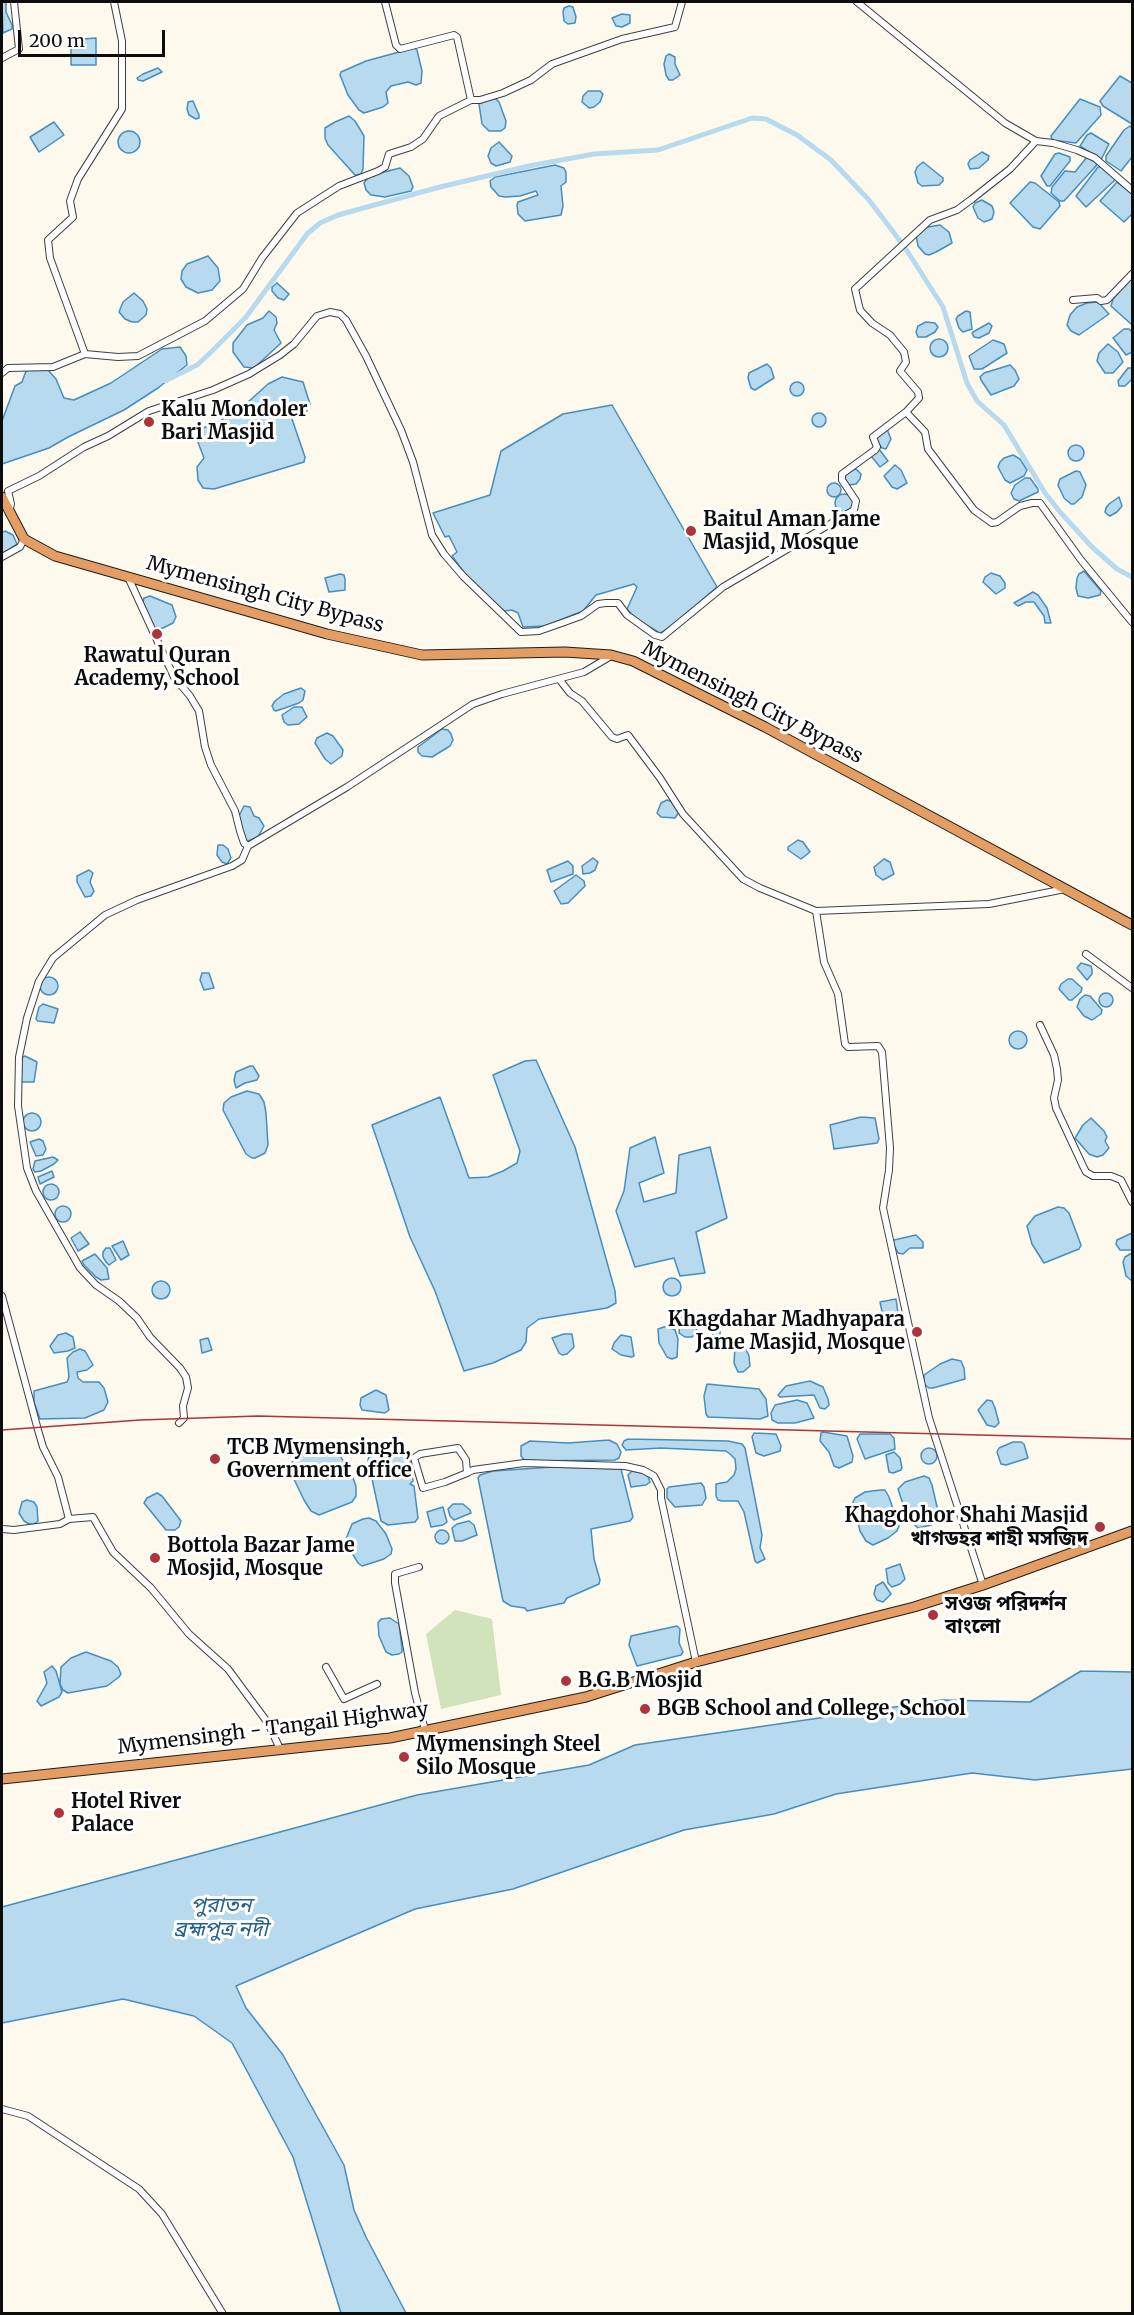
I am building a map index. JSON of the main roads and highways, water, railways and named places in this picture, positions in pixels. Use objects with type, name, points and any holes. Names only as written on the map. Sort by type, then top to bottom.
[{"type":"highway","name":"Mymensingh City Bypass","points":[[2,497],[24,539],[55,556],[327,634],[422,655],[565,652],[611,655],[633,661],[686,686],[1132,925]]},
{"type":"highway","name":"Mymensingh - Tangail Highway","points":[[2,1779],[390,1738],[586,1697],[696,1662],[914,1607],[983,1585],[1132,1531]]},
{"type":"water","points":[[2,2],[6,2],[6,12],[12,25],[12,29],[3,33]]},
{"type":"water","points":[[573,7],[576,17],[575,23],[568,24],[564,21],[563,12],[564,8]]},
{"type":"water","points":[[622,14],[630,15],[630,23],[622,27],[616,26],[612,18]]},
{"type":"water","points":[[96,38],[96,65],[71,65],[71,40]]},
{"type":"water","points":[[414,48],[417,50],[422,71],[421,83],[416,85],[408,82],[391,86],[386,92],[388,103],[383,107],[364,113],[359,110],[348,95],[340,75],[341,72],[366,61]]},
{"type":"water","points":[[669,54],[675,57],[675,64],[680,75],[673,80],[669,80],[666,75],[664,64]]},
{"type":"water","points":[[158,68],[162,72],[143,81],[138,80],[137,78],[143,74]]},
{"type":"water","points":[[1120,76],[1132,83],[1132,124],[1103,106],[1100,101]]},
{"type":"water","points":[[588,91],[600,91],[603,94],[600,102],[594,107],[589,108],[582,102],[583,96]]},
{"type":"water","points":[[488,99],[496,99],[499,102],[506,121],[505,128],[501,131],[489,131],[482,124],[479,104]]},
{"type":"water","points":[[1080,99],[1100,107],[1101,115],[1076,143],[1052,140],[1051,136]]},
{"type":"water","points":[[193,101],[199,115],[196,119],[189,115],[187,109],[188,102]]},
{"type":"water","points":[[349,116],[364,136],[363,169],[361,174],[355,175],[328,145],[325,138],[325,128]]},
{"type":"water","points":[[54,122],[64,135],[39,152],[30,137]]},
{"type":"water","points":[[1130,126],[1132,128],[1132,157],[1121,171],[1106,161],[1106,156],[1124,130]]},
{"type":"water","points":[[129,131],[137,134],[140,142],[137,150],[129,153],[121,150],[118,142],[121,134]]},
{"type":"water","points":[[1091,133],[1109,144],[1100,159],[1080,146]]},
{"type":"water","points":[[499,142],[512,156],[510,162],[496,166],[491,163],[488,156],[491,148]]},
{"type":"water","points":[[982,152],[989,156],[988,160],[979,168],[970,169],[968,164],[970,160]]},
{"type":"water","points":[[1055,154],[1070,157],[1070,161],[1050,186],[1047,186],[1041,176]]},
{"type":"water","points":[[1087,157],[1097,163],[1096,166],[1064,201],[1060,201],[1051,193],[1052,187],[1065,171],[1075,172]]},
{"type":"water","points":[[923,162],[943,178],[939,185],[922,186],[918,183],[915,172]]},
{"type":"water","points":[[555,165],[564,168],[566,172],[566,182],[561,186],[563,206],[561,215],[525,221],[518,214],[518,202],[538,195],[536,191],[520,196],[505,197],[499,196],[491,187],[490,181],[495,177]]},
{"type":"water","points":[[1098,167],[1116,179],[1086,207],[1076,196]]},
{"type":"water","points":[[400,168],[409,176],[413,187],[411,191],[385,197],[371,195],[366,190],[364,183],[369,176]]},
{"type":"water","points":[[1030,182],[1035,183],[1059,202],[1060,206],[1040,229],[1033,227],[1010,203]]},
{"type":"water","points":[[1117,182],[1132,194],[1132,214],[1124,222],[1100,201]]},
{"type":"water","points":[[982,200],[992,206],[994,212],[992,219],[984,222],[978,218],[973,207],[975,203]]},
{"type":"water","points":[[940,225],[949,232],[952,243],[929,255],[925,254],[918,246],[916,235],[928,227]]},
{"type":"water","points":[[208,256],[218,268],[220,281],[212,290],[198,293],[186,287],[181,279],[182,271],[187,264]]},
{"type":"water","points":[[1132,277],[1131,324],[1111,306],[1113,299]]},
{"type":"water","points":[[277,283],[289,294],[284,300],[278,298],[272,291],[272,287]]},
{"type":"water","points":[[134,293],[143,301],[147,309],[146,315],[138,322],[125,319],[119,312],[123,302]]},
{"type":"water","points":[[1098,302],[1109,314],[1079,335],[1071,331],[1067,325],[1070,315],[1077,307]]},
{"type":"water","points":[[269,311],[276,317],[277,323],[274,330],[281,343],[254,368],[244,367],[233,352],[233,343],[247,325],[263,318]]},
{"type":"water","points":[[966,311],[970,312],[972,329],[963,332],[956,319]]},
{"type":"water","points":[[926,322],[935,323],[938,327],[935,332],[926,337],[918,337],[916,332],[918,326]]},
{"type":"water","points":[[989,323],[992,326],[989,333],[979,338],[974,337],[973,332]]},
{"type":"water","points":[[1124,329],[1132,332],[1132,352],[1126,355],[1113,338]]},
{"type":"water","points":[[939,339],[945,342],[948,348],[945,354],[939,357],[933,354],[930,348],[933,342]]},
{"type":"water","points":[[993,340],[1004,344],[1007,353],[982,369],[974,369],[969,356]]},
{"type":"water","points":[[1108,344],[1118,352],[1123,362],[1113,373],[1105,373],[1097,361],[1099,353]]},
{"type":"water","points":[[180,347],[186,356],[187,365],[158,388],[124,410],[49,448],[2,464],[2,421],[15,386],[22,382],[26,371],[47,369],[56,379],[64,398],[74,400],[111,383],[162,349]]},
{"type":"water","points":[[767,364],[774,378],[755,390],[751,388],[749,373]]},
{"type":"water","points":[[1010,365],[1019,379],[1014,386],[991,395],[980,377],[984,373]]},
{"type":"water","points":[[1128,368],[1132,368],[1132,379],[1125,386],[1119,386],[1118,381]]},
{"type":"water","points":[[282,377],[303,382],[310,404],[307,411],[294,415],[292,419],[305,457],[304,462],[214,489],[203,488],[198,480],[197,467],[204,458],[196,437],[198,430],[220,421],[247,403],[268,384]]},
{"type":"water","points":[[797,382],[802,384],[804,389],[802,394],[797,396],[792,394],[790,389],[792,384]]},
{"type":"water","points":[[612,405],[717,587],[670,628],[660,633],[636,619],[627,609],[637,587],[634,584],[596,595],[583,611],[545,626],[523,627],[518,613],[512,610],[504,611],[469,579],[452,556],[457,552],[449,536],[445,537],[433,513],[490,495],[501,451],[563,414]]},
{"type":"water","points":[[816,413],[822,413],[826,420],[822,427],[816,427],[812,423],[812,417]]},
{"type":"water","points":[[887,429],[891,439],[886,449],[882,448],[875,439]]},
{"type":"water","points":[[1076,445],[1084,453],[1076,461],[1068,453]]},
{"type":"water","points":[[879,449],[888,461],[880,467],[871,456]]},
{"type":"water","points":[[1013,455],[1020,459],[1027,470],[1024,476],[1010,483],[1005,480],[998,467],[1004,458]]},
{"type":"water","points":[[895,465],[901,470],[907,483],[897,489],[892,487],[884,476]]},
{"type":"water","points":[[856,469],[861,474],[860,479],[856,484],[849,485],[844,477],[848,472]]},
{"type":"water","points":[[1076,471],[1080,472],[1086,485],[1082,497],[1071,504],[1064,498],[1058,485],[1060,479]]},
{"type":"water","points":[[1025,478],[1030,478],[1038,492],[1019,501],[1014,499],[1011,493],[1015,485]]},
{"type":"water","points":[[831,483],[837,483],[841,490],[837,497],[831,497],[827,493],[827,487]]},
{"type":"water","points":[[840,494],[848,494],[853,499],[851,510],[840,512],[835,507],[835,499]]},
{"type":"water","points":[[1119,497],[1122,506],[1117,512],[1108,515],[1105,512],[1106,508]]},
{"type":"water","points":[[5,531],[13,535],[17,544],[2,554],[2,533]]},
{"type":"water","points":[[1084,571],[1101,591],[1100,595],[1088,598],[1078,596],[1077,578]]},
{"type":"water","points":[[991,573],[1000,576],[1005,583],[1005,588],[996,594],[983,582],[985,577]]},
{"type":"water","points":[[344,575],[345,590],[329,592],[325,578]]},
{"type":"water","points":[[1033,592],[1047,608],[1051,623],[1045,623],[1044,616],[1034,602],[1026,602],[1018,606],[1014,603]]},
{"type":"water","points":[[150,596],[172,605],[176,617],[173,623],[159,630],[153,626],[143,602],[144,598]]},
{"type":"water","points":[[301,688],[305,691],[303,700],[274,710],[272,706],[275,701],[284,694]]},
{"type":"water","points":[[294,707],[302,707],[307,717],[299,724],[288,725],[284,722],[282,715]]},
{"type":"water","points":[[442,729],[448,730],[451,734],[453,740],[450,746],[432,757],[422,756],[418,752],[418,747]]},
{"type":"water","points":[[327,733],[333,736],[343,750],[342,756],[331,764],[315,743],[317,738]]},
{"type":"water","points":[[667,800],[673,802],[679,812],[675,818],[661,817],[657,813],[661,803]]},
{"type":"water","points":[[244,806],[250,807],[254,816],[259,818],[264,826],[258,837],[248,841],[244,838],[239,816]]},
{"type":"water","points":[[798,840],[803,842],[810,852],[801,859],[788,850],[788,847]]},
{"type":"water","points":[[218,845],[223,845],[228,849],[231,858],[227,864],[222,862],[217,855]]},
{"type":"water","points":[[593,858],[598,862],[595,870],[583,874],[582,866]]},
{"type":"water","points":[[884,859],[890,862],[894,874],[883,880],[876,875],[874,867]]},
{"type":"water","points":[[568,861],[573,866],[573,874],[551,882],[547,870]]},
{"type":"water","points":[[89,870],[93,873],[90,882],[94,891],[91,896],[85,897],[77,882],[77,876]]},
{"type":"water","points":[[576,875],[584,881],[585,886],[568,903],[561,904],[554,891]]},
{"type":"water","points":[[1081,963],[1091,966],[1092,974],[1087,980],[1077,968]]},
{"type":"water","points":[[202,973],[209,973],[214,988],[204,990],[200,980]]},
{"type":"water","points":[[49,977],[55,980],[58,986],[55,992],[49,995],[43,992],[40,986],[43,980]]},
{"type":"water","points":[[1072,979],[1082,988],[1072,1000],[1069,1000],[1059,989],[1061,984]]},
{"type":"water","points":[[1106,993],[1111,995],[1113,1000],[1111,1005],[1106,1007],[1101,1005],[1099,1000],[1101,995]]},
{"type":"water","points":[[1085,995],[1090,996],[1102,1010],[1101,1014],[1092,1020],[1084,1016],[1077,1007],[1080,999]]},
{"type":"water","points":[[43,1004],[58,1009],[54,1023],[36,1019],[39,1007]]},
{"type":"water","points":[[1018,1031],[1024,1034],[1027,1040],[1024,1046],[1018,1049],[1012,1046],[1009,1040],[1012,1034]]},
{"type":"water","points":[[25,1056],[37,1062],[34,1082],[22,1082],[20,1078],[21,1058]]},
{"type":"water","points":[[536,1060],[575,1147],[615,1291],[616,1303],[607,1308],[539,1319],[527,1328],[526,1342],[521,1350],[493,1363],[464,1371],[435,1291],[410,1237],[372,1125],[440,1097],[469,1178],[488,1177],[517,1163],[520,1151],[493,1075],[525,1061]]},
{"type":"water","points":[[253,1066],[259,1076],[257,1080],[236,1088],[234,1080],[236,1072]]},
{"type":"water","points":[[247,1091],[259,1094],[264,1102],[266,1113],[268,1145],[265,1153],[255,1158],[246,1154],[223,1110],[224,1103],[231,1097]]},
{"type":"water","points":[[32,1113],[38,1116],[41,1122],[38,1128],[32,1131],[26,1128],[23,1122],[26,1116]]},
{"type":"water","points":[[861,1117],[875,1118],[879,1139],[877,1143],[834,1149],[830,1125]]},
{"type":"water","points":[[1091,1118],[1104,1131],[1107,1137],[1105,1141],[1109,1148],[1103,1155],[1097,1157],[1089,1154],[1075,1138],[1083,1125]]},
{"type":"water","points":[[655,1137],[664,1173],[639,1183],[644,1202],[676,1193],[679,1155],[710,1147],[727,1218],[696,1232],[705,1273],[680,1276],[674,1258],[635,1267],[616,1211],[624,1191],[630,1148]]},
{"type":"water","points":[[39,1139],[43,1141],[46,1149],[43,1155],[36,1156],[30,1142]]},
{"type":"water","points":[[53,1157],[58,1160],[54,1164],[35,1172],[33,1169],[35,1161]]},
{"type":"water","points":[[52,1171],[54,1177],[40,1184],[38,1177]]},
{"type":"water","points":[[51,1184],[57,1186],[59,1192],[57,1198],[51,1200],[45,1198],[43,1192],[45,1186]]},
{"type":"water","points":[[60,1206],[66,1206],[71,1214],[69,1220],[60,1222],[55,1217],[55,1211]]},
{"type":"water","points":[[1058,1207],[1064,1208],[1069,1213],[1081,1245],[1079,1249],[1044,1263],[1032,1244],[1027,1226],[1035,1216]]},
{"type":"water","points":[[80,1232],[89,1244],[78,1251],[71,1238]]},
{"type":"water","points":[[1132,1233],[1132,1250],[1120,1250],[1116,1244],[1117,1240]]},
{"type":"water","points":[[916,1235],[923,1242],[923,1248],[910,1248],[903,1254],[898,1253],[893,1243],[894,1240]]},
{"type":"water","points":[[123,1241],[129,1255],[121,1260],[112,1246]]},
{"type":"water","points":[[106,1248],[110,1248],[116,1260],[109,1265],[103,1257]]},
{"type":"water","points":[[1132,1253],[1132,1281],[1126,1276],[1123,1262],[1125,1257]]},
{"type":"water","points":[[95,1254],[107,1268],[109,1279],[101,1280],[84,1265],[82,1261]]},
{"type":"water","points":[[672,1278],[678,1281],[681,1287],[678,1293],[672,1296],[666,1293],[663,1287],[666,1281]]},
{"type":"water","points":[[161,1281],[169,1286],[170,1290],[165,1298],[161,1299],[153,1294],[152,1290],[157,1282]]},
{"type":"water","points":[[896,1299],[899,1320],[884,1321],[880,1302]]},
{"type":"water","points":[[689,1313],[694,1317],[697,1332],[692,1337],[685,1337],[679,1333],[680,1322],[682,1317]]},
{"type":"water","points":[[712,1314],[718,1318],[720,1324],[720,1337],[717,1339],[711,1332]]},
{"type":"water","points":[[667,1326],[675,1330],[678,1339],[677,1357],[672,1359],[667,1357],[659,1343],[658,1329]]},
{"type":"water","points":[[66,1333],[73,1337],[75,1348],[54,1353],[50,1346],[58,1335]]},
{"type":"water","points":[[572,1334],[574,1347],[567,1354],[562,1355],[552,1338]]},
{"type":"water","points":[[621,1335],[631,1337],[634,1356],[621,1355],[612,1349]]},
{"type":"water","points":[[208,1338],[212,1350],[202,1353],[200,1340]]},
{"type":"water","points":[[735,1347],[746,1349],[749,1356],[750,1366],[743,1372],[738,1372],[734,1363]]},
{"type":"water","points":[[80,1349],[85,1351],[93,1365],[87,1370],[77,1372],[78,1378],[83,1382],[99,1382],[104,1388],[108,1402],[104,1410],[85,1418],[40,1419],[34,1402],[34,1391],[67,1382],[69,1377],[67,1358]]},
{"type":"water","points":[[952,1359],[961,1361],[965,1379],[933,1388],[924,1384],[924,1375]]},
{"type":"water","points":[[810,1381],[823,1387],[829,1405],[825,1409],[820,1408],[814,1395],[780,1397],[778,1395],[786,1386]]},
{"type":"water","points":[[707,1384],[759,1389],[766,1399],[768,1416],[760,1419],[708,1417],[704,1396]]},
{"type":"water","points":[[376,1390],[386,1395],[389,1410],[385,1413],[362,1410],[360,1405],[361,1398]]},
{"type":"water","points":[[797,1400],[807,1403],[814,1418],[795,1423],[778,1423],[772,1420],[771,1413],[775,1405]]},
{"type":"water","points":[[987,1400],[992,1401],[995,1408],[999,1423],[995,1427],[987,1425],[978,1410]]},
{"type":"water","points":[[823,1432],[847,1436],[853,1456],[852,1462],[839,1468],[834,1466],[829,1452],[820,1441]]},
{"type":"water","points":[[754,1433],[776,1434],[781,1446],[780,1451],[764,1456],[756,1453],[752,1437]]},
{"type":"water","points":[[860,1434],[890,1434],[894,1438],[895,1449],[865,1459],[857,1439]]},
{"type":"water","points":[[628,1439],[728,1441],[742,1444],[745,1448],[762,1535],[760,1548],[765,1559],[757,1563],[755,1561],[744,1512],[738,1501],[722,1501],[716,1496],[716,1484],[727,1482],[736,1469],[735,1459],[730,1454],[726,1451],[661,1448],[626,1450],[622,1445]]},
{"type":"water","points":[[609,1440],[617,1444],[621,1452],[619,1458],[615,1460],[525,1461],[521,1456],[521,1446],[530,1441],[568,1443]]},
{"type":"water","points":[[1013,1442],[1024,1444],[1028,1458],[1006,1465],[1001,1464],[997,1452],[999,1448]]},
{"type":"water","points":[[332,1447],[338,1452],[353,1478],[356,1496],[352,1502],[319,1515],[311,1511],[304,1500],[292,1475],[291,1463],[303,1453]]},
{"type":"water","points":[[384,1448],[405,1450],[409,1455],[413,1481],[410,1484],[414,1486],[418,1518],[415,1522],[388,1525],[381,1521],[368,1460],[371,1452]]},
{"type":"water","points":[[929,1448],[937,1456],[929,1464],[921,1456]]},
{"type":"water","points":[[894,1452],[900,1458],[902,1468],[893,1473],[889,1472],[886,1455]]},
{"type":"water","points":[[552,1467],[621,1469],[633,1517],[630,1521],[591,1529],[599,1584],[567,1598],[564,1603],[527,1611],[525,1608],[511,1606],[503,1601],[478,1478],[480,1475],[493,1471]]},
{"type":"water","points":[[632,1471],[647,1474],[650,1482],[646,1485],[631,1487],[628,1475]]},
{"type":"water","points":[[924,1476],[929,1478],[932,1485],[940,1520],[918,1528],[908,1519],[898,1489],[905,1482]]},
{"type":"water","points":[[701,1483],[706,1498],[702,1505],[675,1507],[667,1498],[669,1487]]},
{"type":"water","points":[[885,1490],[889,1497],[899,1526],[897,1531],[888,1538],[873,1545],[866,1541],[860,1531],[853,1502],[865,1492]]},
{"type":"water","points":[[157,1493],[162,1496],[181,1521],[175,1530],[166,1530],[144,1503],[147,1498]]},
{"type":"water","points":[[27,1500],[34,1502],[37,1507],[38,1521],[34,1524],[24,1521],[19,1513],[22,1502]]},
{"type":"water","points":[[453,1504],[463,1504],[471,1513],[454,1520],[448,1509]]},
{"type":"water","points":[[443,1507],[447,1522],[431,1527],[427,1512]]},
{"type":"water","points":[[369,1518],[376,1521],[386,1534],[392,1549],[391,1554],[384,1559],[362,1566],[358,1563],[346,1539],[352,1524]]},
{"type":"water","points":[[469,1521],[474,1525],[477,1535],[462,1541],[455,1541],[452,1528]]},
{"type":"water","points":[[439,1530],[445,1530],[449,1537],[445,1544],[439,1544],[435,1540],[435,1534]]},
{"type":"water","points":[[900,1564],[905,1579],[892,1587],[888,1583],[886,1569]]},
{"type":"water","points":[[883,1582],[891,1594],[883,1602],[877,1600],[874,1594],[876,1586]]},
{"type":"water","points":[[390,1618],[399,1624],[402,1652],[399,1654],[392,1655],[386,1652],[379,1636],[378,1623],[381,1619]]},
{"type":"water","points":[[677,1626],[680,1629],[679,1643],[683,1652],[681,1655],[637,1666],[629,1645],[631,1636]]},
{"type":"water","points":[[86,1652],[111,1661],[118,1667],[121,1674],[107,1686],[68,1693],[60,1684],[61,1667],[71,1658]]},
{"type":"water","points":[[52,1666],[56,1671],[62,1692],[59,1697],[41,1706],[37,1701],[47,1683],[44,1672]]},
{"type":"water","name":"পুরাতন ব্রহ্মপুত্র নদী","points":[[1081,1671],[1132,1672],[1132,1769],[1035,1780],[972,1773],[836,1794],[774,1814],[684,1830],[513,1889],[415,1909],[236,1986],[246,2008],[283,2055],[344,2165],[354,2210],[406,2313],[341,2313],[293,2157],[232,2043],[194,2016],[123,1999],[2,2023],[2,1907],[417,1795],[589,1765],[635,1745],[942,1700],[1030,1702]]},
{"type":"waterway","points":[[165,381],[197,365],[209,354],[246,317],[307,234],[320,223],[338,215],[529,166],[594,154],[658,150],[752,118],[766,119],[797,135],[831,160],[869,200],[904,246],[943,307],[967,383],[977,401],[1004,425],[1045,493],[1060,512],[1092,547],[1117,569],[1132,577]]},
{"type":"railway","points":[[2,1430],[140,1420],[258,1416],[1132,1439]]},
{"type":"place","name":"Kalu Mondoler Bari Masjid","points":[[149,422]]},
{"type":"place","name":"Baitul Aman Jame Masjid, Mosque","points":[[691,531]]},
{"type":"place","name":"Rawatul Quran Academy, School","points":[[157,634]]},
{"type":"place","name":"Khagdahar Madhyapara Jame Masjid, Mosque","points":[[917,1332]]},
{"type":"place","name":"TCB Mymensingh, Government office","points":[[215,1459]]},
{"type":"place","name":"Khagdohor Shahi Masjid খাগডহর শাহী মসজিদ","points":[[1100,1527]]},
{"type":"place","name":"Bottola Bazar Jame Mosjid, Mosque","points":[[155,1558]]},
{"type":"place","name":"সওজ পরিদর্শন বাংলো","points":[[933,1615]]},
{"type":"place","name":"B.G.B Mosjid","points":[[566,1681]]},
{"type":"place","name":"BGB School and College, School","points":[[645,1709]]},
{"type":"place","name":"Mymensingh Steel Silo Mosque","points":[[404,1757]]},
{"type":"place","name":"Hotel River Palace","points":[[59,1813]]}]
